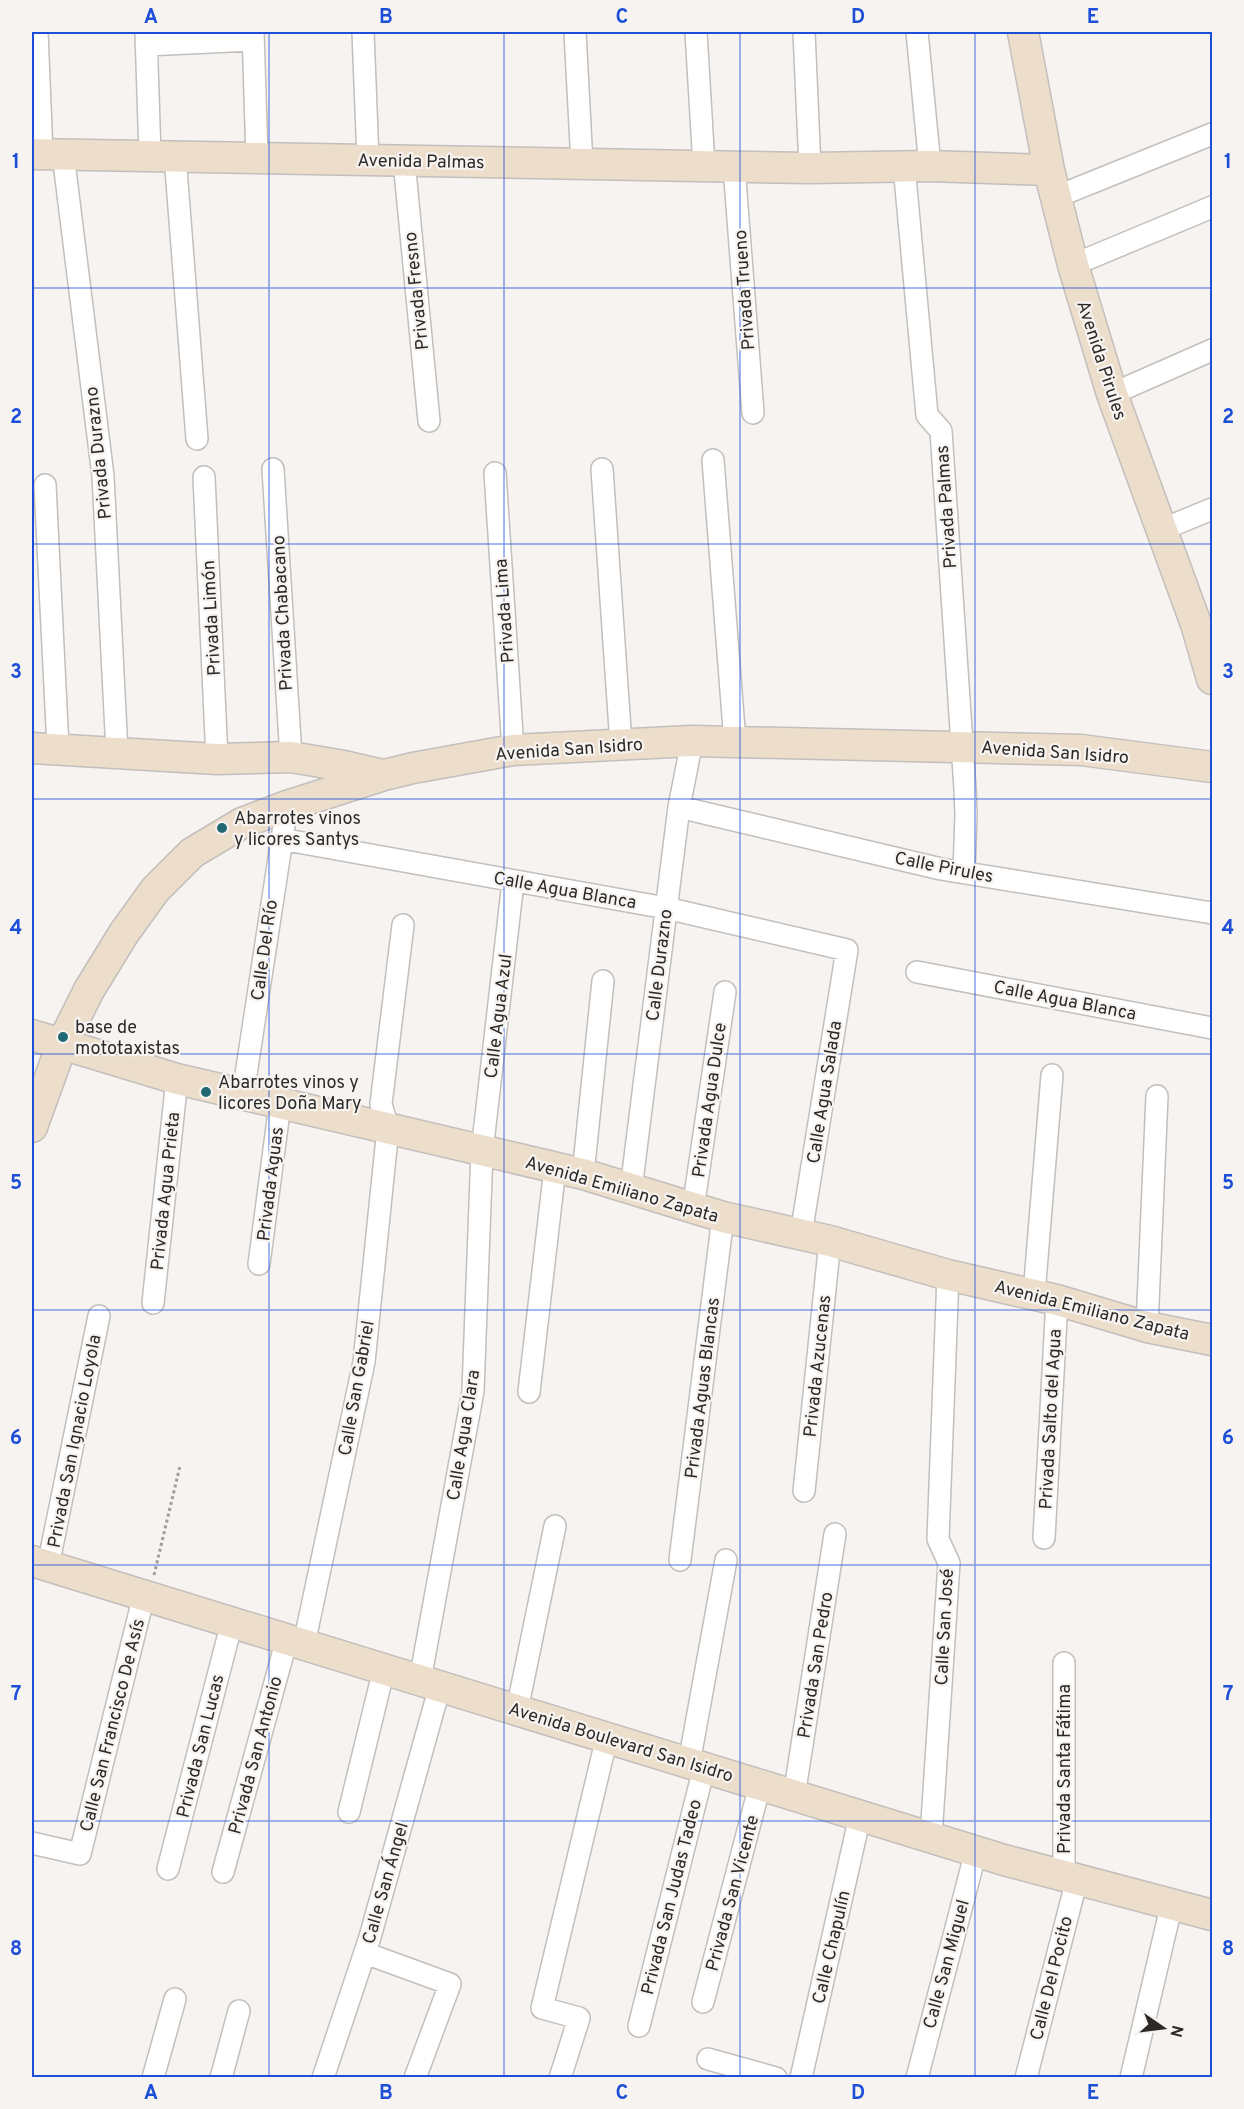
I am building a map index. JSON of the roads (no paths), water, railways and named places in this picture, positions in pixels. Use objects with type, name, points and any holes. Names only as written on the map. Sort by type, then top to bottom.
[{"type":"main road","name":"Avenida Pirules","points":[[1027,33],[1052,184],[1073,265],[1112,394],[1161,530],[1204,621],[1212,679]]},
{"type":"main road","name":"Avenida Palmas","points":[[46,154],[734,167],[917,166],[1052,184]]},
{"type":"main road","name":"Avenida San Isidro","points":[[32,1127],[62,1044],[89,990],[124,933],[155,890],[192,853],[242,823],[286,806],[384,775],[513,750],[692,741],[1081,750],[1212,767]]},
{"type":"main road","points":[[45,748],[217,759],[291,757],[384,775]]},
{"type":"main road","name":"Avenida Emiliano Zapata","points":[[32,1035],[177,1079],[569,1171],[723,1217],[830,1241],[948,1275],[1046,1297],[1147,1327],[1212,1340]]},
{"type":"main road","name":"Avenida Boulevard San Isidro","points":[[37,1566],[147,1596],[976,1851],[1212,1915]]},
{"type":"street","name":"Privada Durazno","points":[[37,32],[46,154],[103,476],[117,752]]},
{"type":"street","points":[[363,32],[368,160]]},
{"type":"street","points":[[575,32],[582,164]]},
{"type":"street","points":[[696,32],[704,166]]},
{"type":"street","points":[[804,32],[810,168]]},
{"type":"street","name":"Privada Palmas","points":[[917,32],[917,166],[927,415],[941,431],[966,815],[964,872]]},
{"type":"street","points":[[197,440],[163,156],[146,38],[253,36],[257,158]]},
{"type":"street","points":[[1052,184],[1212,134]]},
{"type":"street","name":"Privada Fresno","points":[[404,160],[429,421]]},
{"type":"street","name":"Privada Trueno","points":[[734,167],[753,413]]},
{"type":"street","points":[[1073,265],[1212,207]]},
{"type":"street","points":[[1112,394],[1212,350]]},
{"type":"street","points":[[713,460],[735,742]]},
{"type":"street","name":"Privada Chabacano","points":[[273,469],[291,757]]},
{"type":"street","points":[[602,469],[621,744]]},
{"type":"street","name":"Privada Lima","points":[[495,473],[513,750]]},
{"type":"street","name":"Privada Limón","points":[[204,477],[217,759]]},
{"type":"street","points":[[45,485],[45,748]]},
{"type":"street","points":[[1161,530],[1212,509]]},
{"type":"street","name":"Calle Durazno","points":[[631,1190],[679,807],[692,741]]},
{"type":"street","name":"Calle Del Río","points":[[243,1094],[286,806]]},
{"type":"street","name":"Calle Pirules","points":[[679,807],[964,872],[1212,913]]},
{"type":"street","name":"Calle Agua Blanca","points":[[281,839],[666,908],[848,950]]},
{"type":"street","name":"Calle Agua Azul","points":[[482,1151],[513,882]]},
{"type":"street","name":"Calle San Gabriel","points":[[296,1642],[364,1362],[388,1128],[381,1104],[403,925]]},
{"type":"street","name":"Calle Agua Salada","points":[[801,1234],[848,950]]},
{"type":"street","name":"Calle Agua Blanca","points":[[917,972],[1212,1028]]},
{"type":"street","points":[[529,1392],[603,981]]},
{"type":"street","name":"Privada Agua Dulce","points":[[693,1209],[725,992]]},
{"type":"street","name":"Privada Salto del Agua","points":[[1044,1538],[1046,1297],[1052,1075]]},
{"type":"street","name":"Privada Agua Prieta","points":[[153,1303],[177,1079]]},
{"type":"street","points":[[1147,1327],[1157,1096]]},
{"type":"street","name":"Privada Aguas","points":[[259,1264],[280,1104]]},
{"type":"street","name":"Calle Agua Clara","points":[[430,1683],[473,1391],[482,1151]]},
{"type":"street","name":"Privada Aguas Blancas","points":[[680,1560],[723,1217]]},
{"type":"street","name":"Privada Azucenas","points":[[804,1491],[830,1241]]},
{"type":"street","name":"Calle San José","points":[[931,1837],[949,1563],[938,1539],[948,1275]]},
{"type":"street","name":"Privada San Ignacio Loyola","points":[[37,1566],[99,1316]]},
{"type":"street","points":[[517,1710],[555,1526]]},
{"type":"street","name":"Privada San Pedro","points":[[794,1796],[835,1534]]},
{"type":"street","points":[[697,1765],[726,1560]]},
{"type":"street","name":"Calle San Francisco De Asís","points":[[32,1844],[80,1854],[147,1596]]},
{"type":"street","name":"Privada San Lucas","points":[[168,1869],[231,1622]]},
{"type":"street","name":"Privada San Antonio","points":[[223,1872],[296,1642]]},
{"type":"street","name":"Privada Santa Fátima","points":[[1064,1663],[1070,1877]]},
{"type":"street","points":[[349,1812],[384,1669]]},
{"type":"street","name":"Calle San Ángel","points":[[323,2078],[364,1953],[430,1683]]},
{"type":"street","points":[[560,2078],[579,2018],[542,2008],[607,1737]]},
{"type":"street","name":"Privada San Judas Tadeo","points":[[639,2026],[697,1765]]},
{"type":"street","name":"Privada San Vicente","points":[[703,2002],[760,1785]]},
{"type":"street","name":"Calle Chapulín","points":[[801,2078],[860,1816]]},
{"type":"street","name":"Calle San Miguel","points":[[917,2078],[976,1851]]},
{"type":"street","name":"Calle Del Pocito","points":[[1026,2078],[1070,1877]]},
{"type":"street","points":[[1131,2078],[1172,1904]]},
{"type":"street","points":[[364,1953],[450,1984],[415,2078]]},
{"type":"street","points":[[153,2078],[176,1999]]},
{"type":"street","points":[[221,2078],[239,2012]]},
{"type":"street","points":[[708,2059],[776,2078]]},
{"type":"place","name":"Abarrotes vinos y licores Santys","points":[[222,828]]},
{"type":"place","name":"base de mototaxistas","points":[[63,1037]]},
{"type":"place","name":"Abarrotes vinos y licores Doña Mary","points":[[206,1092]]}]
